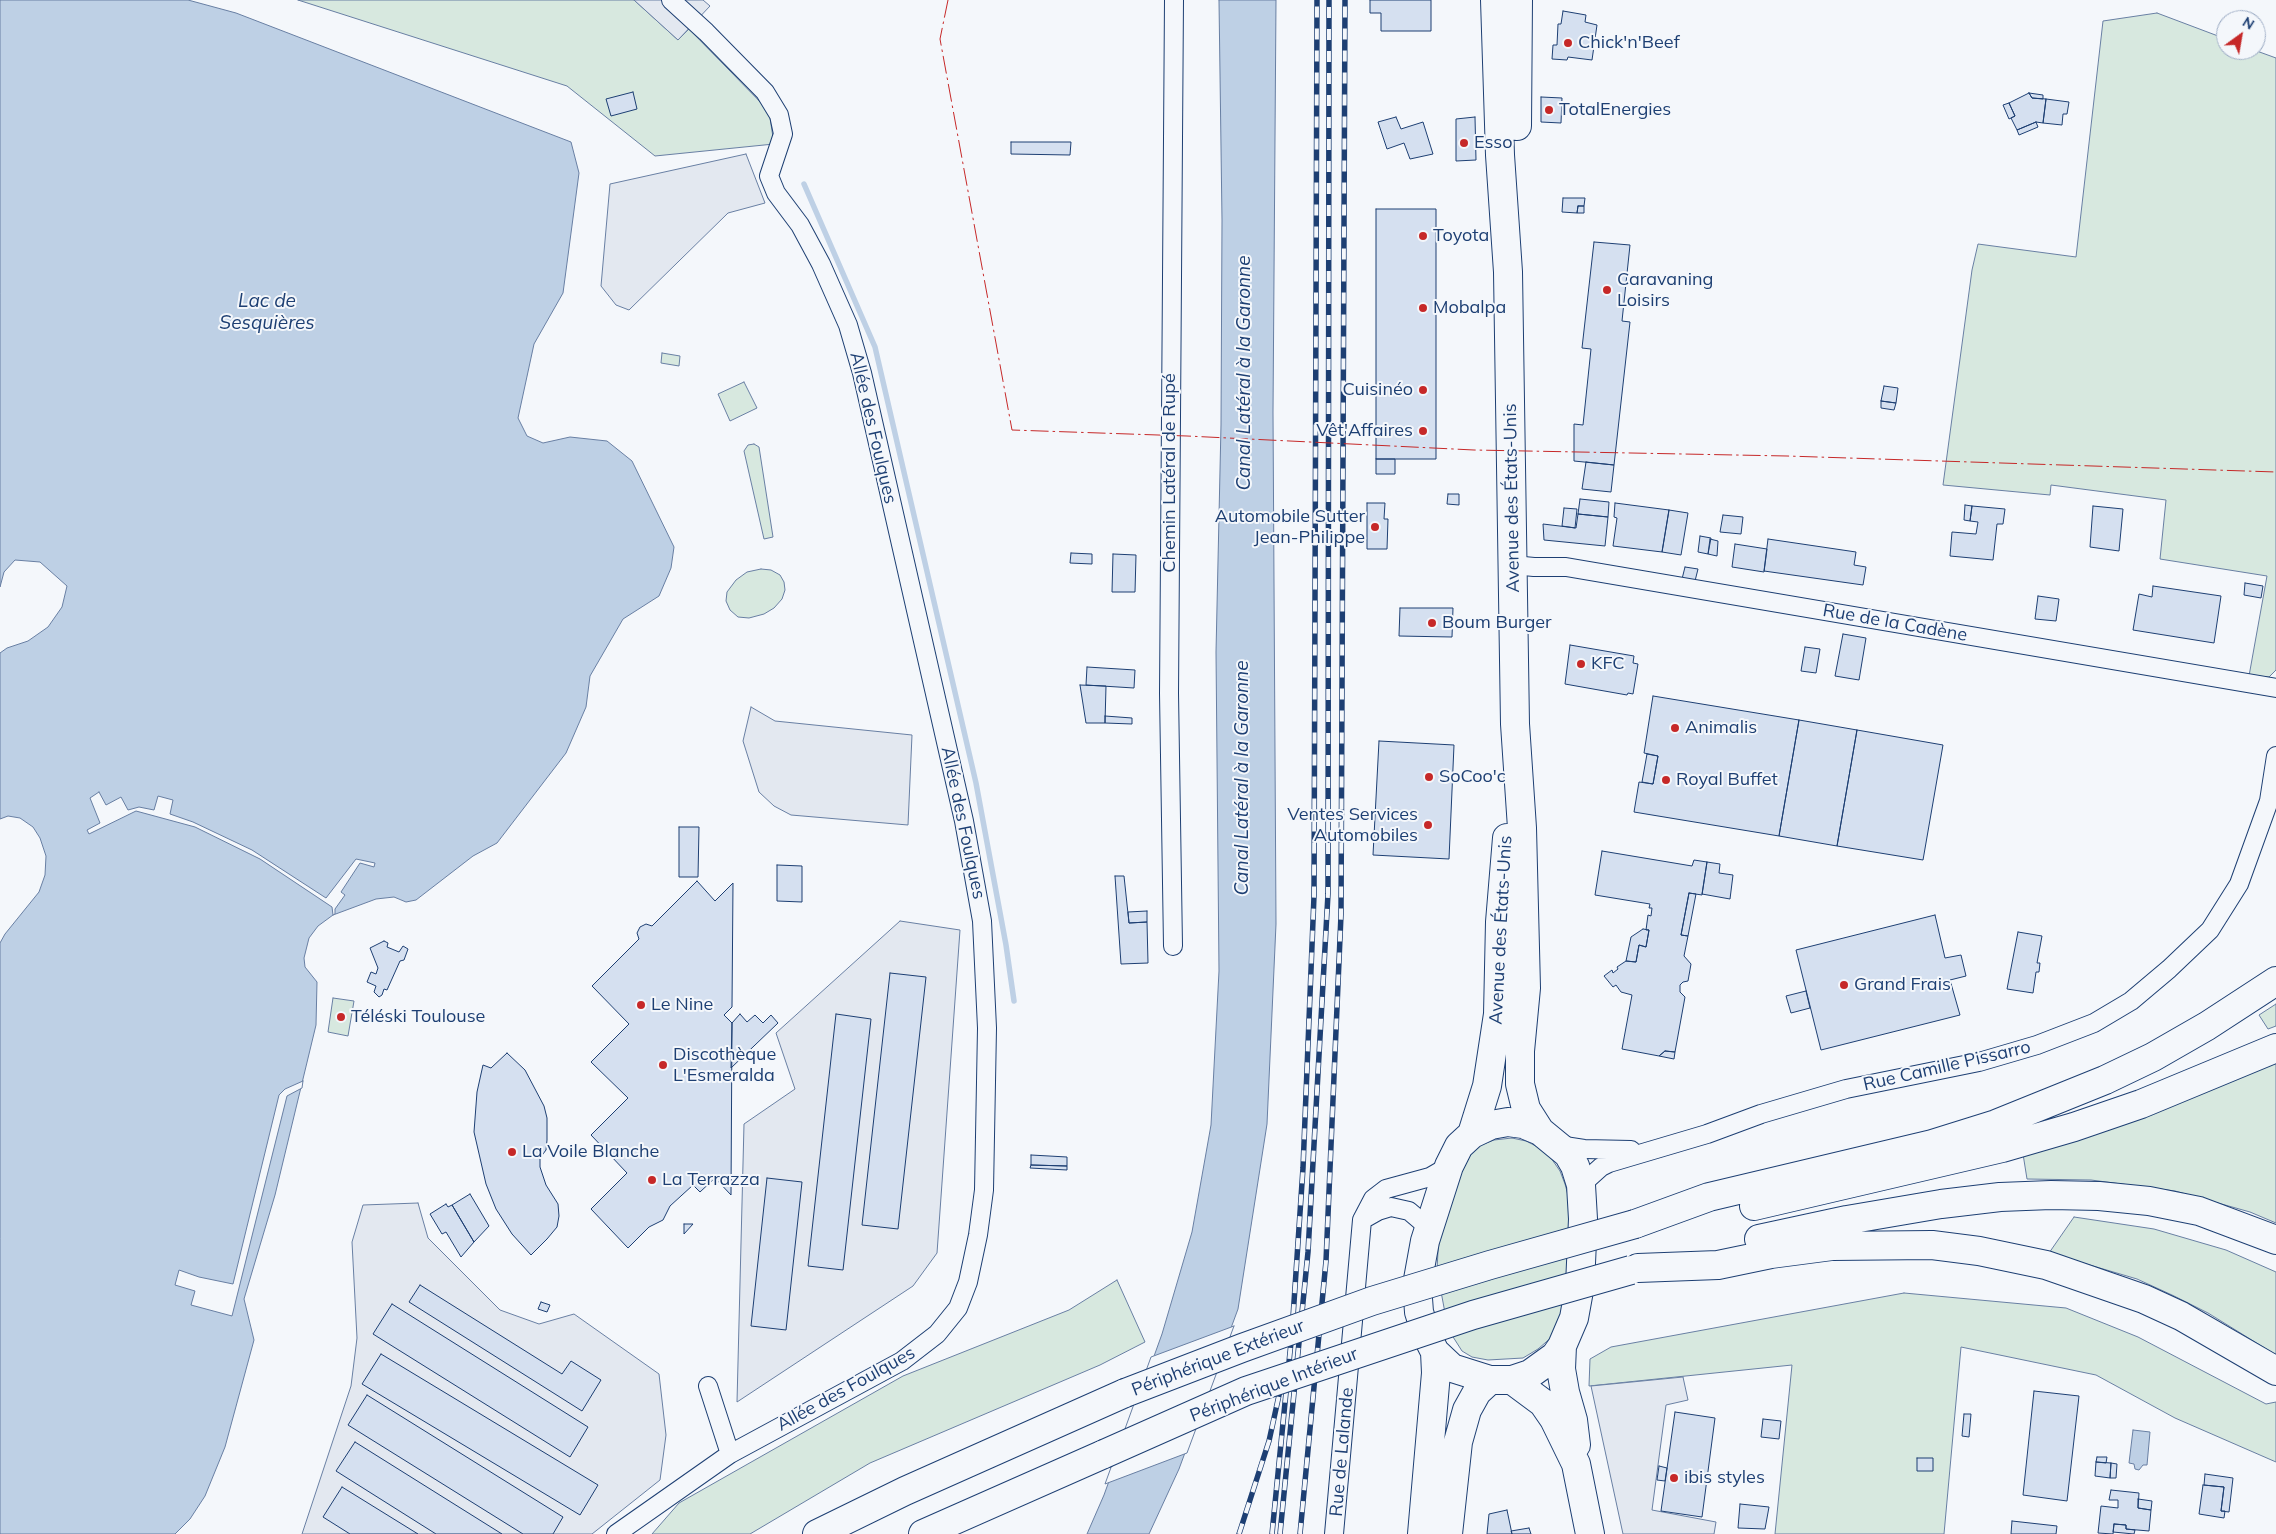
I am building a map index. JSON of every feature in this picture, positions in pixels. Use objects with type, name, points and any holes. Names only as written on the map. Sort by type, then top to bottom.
[{"type":"main road","name":"Avenue des États-Unis","points":[[1496,0],[1500,155],[1508,272],[1515,724],[1522,828],[1526,979],[1520,1052],[1520,1084],[1526,1109],[1549,1138],[1568,1154],[1575,1166],[1581,1185],[1583,1218],[1580,1285],[1574,1318],[1562,1346]]},
{"type":"main road","name":"Avenue des États-Unis","points":[[1508,272],[1517,156],[1518,0]]},
{"type":"main road","name":"Avenue des États-Unis","points":[[1472,1134],[1487,1086],[1498,1014],[1500,922],[1515,724]]},
{"type":"main road","points":[[1635,1224],[1709,1197],[1932,1144],[1996,1124],[2098,1083],[2154,1057],[2207,1026],[2276,981]]},
{"type":"main road","points":[[1635,1224],[1715,1214],[2002,1148],[2074,1127],[2141,1104],[2276,1048]]},
{"type":"main road","points":[[1549,1138],[1508,1122],[1491,1125],[1472,1134],[1459,1146],[1449,1166],[1429,1228],[1417,1285],[1419,1312],[1426,1334],[1435,1352],[1452,1368],[1501,1380],[1543,1403],[1554,1419],[1576,1464]]},
{"type":"main road","points":[[1634,1269],[1713,1249],[1847,1220],[1941,1204],[2026,1196],[2100,1196],[2149,1201],[2199,1211],[2276,1240]]},
{"type":"main road","name":"Périphérique Extérieur","points":[[817,1534],[905,1491],[1126,1393],[1242,1348],[1372,1301],[1635,1224]]},
{"type":"main road","points":[[1634,1269],[1718,1265],[1772,1254],[1832,1246],[1932,1245],[1978,1251],[2046,1265],[2144,1299],[2182,1316],[2276,1371]]},
{"type":"main road","name":"Périphérique Intérieur","points":[[923,1534],[1246,1392],[1473,1315],[1634,1269]]},
{"type":"main road","points":[[1448,1534],[1458,1442],[1467,1410],[1477,1392],[1501,1380],[1530,1374],[1555,1356],[1562,1346]]},
{"type":"main road","points":[[1562,1346],[1561,1369],[1565,1392],[1574,1420],[1576,1464],[1590,1534]]},
{"type":"main road","points":[[1422,1534],[1436,1373],[1435,1352]]},
{"type":"street","name":"Allée des Foulques","points":[[616,1534],[730,1454],[902,1362],[938,1334],[958,1308],[968,1282],[978,1235],[984,1190],[988,1028],[982,921],[970,852],[862,373],[848,325],[821,264],[800,225],[776,193],[769,176],[783,134],[779,115],[764,92],[706,32],[671,0]]},
{"type":"street","name":"Chemin Latéral de Rupé","points":[[1173,946],[1169,693],[1174,0]]},
{"type":"street","name":"Rue de la Cadène","points":[[1513,565],[1566,567],[2276,688]]},
{"type":"street","name":"Rue Camille Pissarro","points":[[1581,1185],[1600,1167],[1647,1150],[1707,1134],[1761,1114],[1846,1089],[1979,1062],[2037,1046],[2094,1023],[2131,1001],[2183,957],[2210,930],[2239,884],[2269,801],[2276,756]]},
{"type":"street","name":"Rue Camille Pissarro","points":[[1549,1138],[1584,1149],[1647,1150]]},
{"type":"street","name":"Rue de Lalande","points":[[1334,1534],[1362,1220],[1374,1199],[1386,1190],[1430,1177],[1449,1166]]},
{"type":"street","points":[[1362,1220],[1390,1207],[1409,1211],[1429,1228]]},
{"type":"street","points":[[708,1386],[730,1454]]},
{"type":"shaded area","points":[[298,0],[634,0],[678,40],[689,29],[769,111],[774,144],[655,156],[567,86]]},
{"type":"shaded area","points":[[634,0],[703,0],[710,6],[678,40]]},
{"type":"shaded area","points":[[2157,13],[2216,35],[2216,60],[2266,60],[2266,54],[2276,58],[2276,670],[2269,677],[2249,676],[2267,576],[2160,559],[2166,500],[2051,485],[2050,495],[1943,485],[1972,270],[1978,244],[2076,257],[2103,21]]},
{"type":"shaded area","points":[[746,154],[765,203],[728,213],[629,310],[616,305],[601,286],[610,184]]},
{"type":"shaded area","points":[[662,353],[680,356],[679,366],[661,363]]},
{"type":"shaded area","points":[[744,382],[757,408],[730,421],[718,394]]},
{"type":"shaded area","points":[[754,444],[759,447],[773,537],[764,539],[744,451],[748,445]]},
{"type":"shaded area","points":[[761,569],[771,570],[780,575],[784,582],[785,590],[782,599],[774,608],[764,614],[749,618],[738,617],[730,610],[726,601],[727,592],[736,580],[747,572]]},
{"type":"shaded area","points":[[751,707],[775,721],[912,735],[908,825],[791,815],[774,806],[759,792],[743,741]]},
{"type":"shaded area","points":[[900,921],[960,930],[937,1253],[913,1286],[737,1402],[744,1124],[795,1089],[776,1033]]},
{"type":"shaded area","name":"Téléski Toulouse","points":[[333,998],[354,1001],[348,1036],[328,1032]]},
{"type":"shaded area","points":[[2276,1004],[2276,1026],[2268,1029],[2259,1015]]},
{"type":"shaded area","points":[[2276,1062],[2276,1223],[2250,1212],[2175,1191],[2091,1180],[2027,1179],[2023,1154],[2163,1109]]},
{"type":"shaded area","points":[[1512,1138],[1526,1141],[1538,1147],[1551,1158],[1560,1171],[1565,1184],[1571,1227],[1567,1299],[1553,1336],[1538,1349],[1523,1358],[1488,1360],[1472,1357],[1462,1351],[1448,1329],[1437,1270],[1438,1251],[1441,1224],[1465,1159],[1478,1146],[1494,1140]]},
{"type":"shaded area","points":[[418,1203],[428,1238],[500,1310],[539,1324],[574,1314],[659,1374],[666,1435],[660,1480],[592,1534],[302,1534],[351,1386],[357,1338],[352,1242],[363,1205]]},
{"type":"shaded area","points":[[2074,1217],[2154,1229],[2226,1250],[2276,1272],[2276,1355],[2208,1313],[2137,1279],[2049,1253]]},
{"type":"shaded area","points":[[1117,1280],[1145,1342],[1100,1365],[870,1463],[750,1534],[652,1534],[679,1503],[903,1376],[1069,1310]]},
{"type":"shaded area","points":[[1904,1293],[2066,1308],[2138,1337],[2266,1404],[2276,1402],[2276,1462],[2175,1418],[2096,1375],[1961,1347],[1944,1534],[1775,1534],[1792,1365],[1589,1386],[1590,1359],[1611,1347]]},
{"type":"shaded area","points":[[1683,1377],[1688,1400],[1666,1405],[1652,1510],[1716,1522],[1714,1534],[1623,1534],[1591,1386]]},
{"type":"water","name":"Lac de Sesquières","points":[[0,0],[188,0],[236,13],[571,142],[579,173],[563,293],[534,344],[518,418],[527,436],[543,443],[570,437],[607,441],[632,461],[674,547],[671,568],[659,596],[623,619],[590,676],[586,707],[566,753],[497,843],[473,856],[416,900],[406,902],[394,897],[376,899],[333,915],[318,926],[309,938],[304,958],[305,967],[317,982],[316,1025],[275,1195],[244,1299],[254,1340],[225,1447],[205,1496],[190,1519],[175,1534],[0,1534],[0,943],[39,892],[45,875],[46,856],[40,838],[33,827],[20,818],[8,816],[0,819],[0,653],[7,648],[28,641],[48,627],[62,607],[67,586],[40,562],[15,560],[4,572],[0,587]]},
{"type":"water","name":"Canal Latéral à la Garonne","points":[[1219,0],[1276,0],[1273,412],[1276,924],[1267,1124],[1238,1309],[1179,1469],[1149,1534],[1087,1534],[1104,1495],[1162,1334],[1192,1232],[1211,1125],[1219,971],[1216,652],[1221,425],[1222,220]]},
{"type":"water","points":[[2133,1430],[2150,1432],[2147,1465],[2143,1465],[2139,1470],[2135,1469],[2134,1464],[2129,1463]]},
{"type":"pier","points":[[99,792],[106,805],[121,797],[128,810],[139,807],[154,810],[158,796],[173,800],[170,814],[193,822],[252,850],[326,898],[356,859],[375,863],[374,867],[360,863],[341,892],[345,895],[333,915],[332,907],[260,859],[195,827],[136,811],[89,834],[87,830],[100,823],[90,798]]},
{"type":"pier","points":[[303,1081],[302,1088],[287,1096],[232,1316],[191,1305],[195,1291],[175,1285],[179,1270],[199,1277],[233,1284],[279,1095],[285,1089]]},
{"type":"pier","points":[[1234,1326],[1187,1453],[1105,1484],[1151,1357]]},
{"type":"building","points":[[1370,0],[1431,0],[1431,31],[1381,31],[1381,13],[1370,13]]},
{"type":"building","points":[[1563,11],[1586,15],[1585,22],[1597,25],[1592,60],[1568,57],[1567,60],[1552,59],[1553,45],[1557,45],[1558,24],[1561,24]]},
{"type":"building","points":[[633,92],[637,109],[611,116],[606,99]]},
{"type":"building","points":[[2029,93],[2043,95],[2043,99],[2032,98]]},
{"type":"building","points":[[2029,93],[2032,98],[2046,99],[2043,123],[2036,122],[2017,130],[2011,118],[2015,116],[2009,103]]},
{"type":"building","points":[[1541,97],[1562,98],[1561,123],[1541,122]]},
{"type":"building","points":[[2046,99],[2069,102],[2067,114],[2063,114],[2062,125],[2043,123]]},
{"type":"building","points":[[2009,103],[2015,116],[2009,119],[2003,105]]},
{"type":"building","points":[[1396,117],[1401,129],[1423,122],[1433,154],[1410,159],[1404,143],[1387,149],[1378,122]]},
{"type":"building","points":[[1475,117],[1476,160],[1456,161],[1456,119]]},
{"type":"building","points":[[2036,122],[2038,127],[2019,135],[2017,130]]},
{"type":"building","points":[[1011,142],[1071,142],[1070,155],[1011,154]]},
{"type":"building","points":[[1563,198],[1585,198],[1584,206],[1578,206],[1577,213],[1562,212]]},
{"type":"building","points":[[1578,206],[1584,206],[1584,213],[1577,213]]},
{"type":"building","points":[[1376,209],[1436,209],[1436,459],[1376,459]]},
{"type":"building","points":[[1594,242],[1630,245],[1622,321],[1630,322],[1614,465],[1574,461],[1574,424],[1583,425],[1591,349],[1582,348]]},
{"type":"building","points":[[1884,386],[1898,388],[1896,403],[1881,401]]},
{"type":"building","points":[[1881,401],[1896,403],[1894,410],[1881,408]]},
{"type":"building","points":[[1376,459],[1395,459],[1395,474],[1376,474]]},
{"type":"building","points":[[1586,462],[1614,465],[1611,492],[1582,489]]},
{"type":"building","points":[[1448,494],[1459,494],[1459,505],[1447,504]]},
{"type":"building","points":[[1580,499],[1609,502],[1608,517],[1578,514]]},
{"type":"building","points":[[1367,503],[1385,503],[1384,519],[1388,519],[1387,549],[1367,549]]},
{"type":"building","points":[[1615,503],[1669,510],[1662,552],[1613,546],[1617,518],[1614,517]]},
{"type":"building","points":[[1965,505],[1972,506],[1970,521],[1964,520]]},
{"type":"building","points":[[1972,506],[2005,509],[2003,524],[1997,524],[1993,560],[1950,556],[1952,532],[1976,534],[1978,522],[1970,521]]},
{"type":"building","points":[[2093,506],[2123,509],[2119,551],[2090,547]]},
{"type":"building","points":[[1564,508],[1577,509],[1575,528],[1562,526]]},
{"type":"building","points":[[1669,510],[1688,513],[1681,555],[1662,552]]},
{"type":"building","points":[[1578,514],[1608,517],[1605,546],[1544,540],[1543,524],[1576,528]]},
{"type":"building","points":[[1723,515],[1743,517],[1741,534],[1720,532]]},
{"type":"building","points":[[1700,536],[1711,538],[1708,554],[1698,552]]},
{"type":"building","points":[[1710,539],[1718,541],[1717,556],[1708,554]]},
{"type":"building","points":[[1768,539],[1856,552],[1854,565],[1866,567],[1863,585],[1764,571]]},
{"type":"building","points":[[1735,544],[1767,549],[1764,572],[1732,567]]},
{"type":"building","points":[[1071,553],[1092,554],[1092,564],[1070,563]]},
{"type":"building","points":[[1113,554],[1136,555],[1135,592],[1112,592]]},
{"type":"building","points":[[1685,567],[1698,569],[1695,581],[1682,579]]},
{"type":"building","points":[[2245,583],[2263,586],[2261,598],[2244,595]]},
{"type":"building","points":[[2153,586],[2221,596],[2214,643],[2133,630],[2139,594],[2152,597]]},
{"type":"building","points":[[2038,596],[2059,599],[2056,621],[2035,619]]},
{"type":"building","points":[[1400,608],[1453,608],[1452,637],[1399,636]]},
{"type":"building","points":[[1843,634],[1866,638],[1859,680],[1835,676]]},
{"type":"building","points":[[1570,645],[1634,656],[1633,663],[1638,664],[1633,694],[1628,693],[1627,695],[1565,684]]},
{"type":"building","points":[[1805,647],[1820,649],[1816,673],[1801,671]]},
{"type":"building","points":[[1087,667],[1135,670],[1134,688],[1086,685]]},
{"type":"building","points":[[1080,685],[1106,686],[1105,723],[1086,723]]},
{"type":"building","points":[[1653,696],[1799,720],[1779,836],[1634,812],[1639,782],[1653,784],[1658,756],[1644,753]]},
{"type":"building","points":[[1105,716],[1132,718],[1132,724],[1105,723]]},
{"type":"building","points":[[1799,720],[1857,730],[1837,846],[1779,836]]},
{"type":"building","points":[[1857,730],[1943,745],[1923,860],[1837,846]]},
{"type":"building","points":[[1379,741],[1454,745],[1449,859],[1373,855]]},
{"type":"building","points":[[1647,754],[1658,756],[1653,784],[1642,782]]},
{"type":"building","points":[[679,827],[699,827],[698,877],[679,877]]},
{"type":"building","points":[[1602,851],[1692,866],[1694,860],[1707,862],[1702,895],[1689,893],[1681,935],[1688,936],[1684,956],[1691,964],[1688,981],[1680,985],[1680,992],[1685,997],[1675,1052],[1665,1051],[1659,1056],[1622,1049],[1632,995],[1621,992],[1616,985],[1613,987],[1604,976],[1612,970],[1613,973],[1618,969],[1617,967],[1626,961],[1636,962],[1639,945],[1646,947],[1649,930],[1646,930],[1648,915],[1651,916],[1652,908],[1649,908],[1650,904],[1595,895]]},
{"type":"building","points":[[1707,862],[1720,864],[1719,873],[1733,875],[1730,899],[1702,894]]},
{"type":"building","points":[[777,865],[802,866],[802,902],[777,901]]},
{"type":"building","points":[[1115,876],[1124,876],[1129,923],[1147,922],[1148,963],[1121,964]]},
{"type":"building","name":"Discothèque L'Esmeralda","points":[[697,881],[715,901],[733,883],[732,1007],[724,1015],[732,1023],[731,1195],[715,1178],[700,1192],[693,1185],[670,1206],[663,1220],[649,1227],[628,1248],[591,1209],[627,1173],[591,1135],[628,1098],[591,1062],[629,1024],[592,986],[639,939],[637,933],[640,927],[646,924],[652,926]]},
{"type":"building","points":[[1689,893],[1696,894],[1688,936],[1681,935]]},
{"type":"building","points":[[1147,911],[1147,922],[1129,923],[1128,912]]},
{"type":"building","points":[[1935,915],[1945,958],[1961,955],[1966,976],[1950,980],[1960,1015],[1821,1050],[1796,950]]},
{"type":"building","points":[[1643,929],[1649,930],[1646,947],[1639,945],[1636,962],[1626,961],[1631,937]]},
{"type":"building","points":[[2018,932],[2042,936],[2037,963],[2040,963],[2039,972],[2036,972],[2033,993],[2007,989]]},
{"type":"building","points":[[384,941],[388,943],[387,947],[399,952],[403,946],[408,949],[404,960],[400,961],[387,990],[384,989],[379,997],[374,992],[376,986],[367,982],[371,972],[376,974],[378,968],[370,948]]},
{"type":"building","points":[[890,973],[926,977],[898,1229],[862,1225]]},
{"type":"building","points":[[1806,991],[1810,1008],[1791,1013],[1786,996]]},
{"type":"building","points":[[740,1014],[747,1022],[755,1015],[763,1023],[771,1015],[778,1023],[731,1068],[732,1023]]},
{"type":"building","points":[[836,1014],[871,1019],[843,1270],[808,1266]]},
{"type":"building","points":[[1665,1051],[1675,1052],[1674,1059],[1659,1056]]},
{"type":"building","name":"La Voile Blanche","points":[[507,1053],[525,1070],[544,1106],[547,1118],[547,1140],[546,1150],[540,1158],[540,1167],[546,1185],[558,1204],[559,1216],[557,1227],[531,1255],[512,1234],[496,1209],[486,1184],[474,1132],[477,1092],[483,1065],[491,1068]]},
{"type":"building","points":[[1031,1155],[1067,1157],[1067,1166],[1031,1165]]},
{"type":"building","points":[[1031,1165],[1067,1166],[1067,1170],[1030,1168]]},
{"type":"building","points":[[767,1178],[802,1182],[786,1330],[751,1326]]},
{"type":"building","points":[[470,1194],[489,1226],[474,1242],[452,1205]]},
{"type":"building","points":[[446,1204],[448,1207],[452,1205],[474,1242],[461,1257],[446,1232],[442,1234],[430,1214]]},
{"type":"building","points":[[684,1224],[693,1224],[684,1234]]},
{"type":"building","points":[[420,1285],[562,1374],[571,1361],[601,1380],[582,1411],[409,1302]]},
{"type":"building","points":[[541,1302],[550,1305],[547,1312],[538,1309]]},
{"type":"building","points":[[392,1304],[588,1427],[570,1457],[373,1334]]},
{"type":"building","points":[[381,1354],[598,1485],[580,1515],[362,1384]]},
{"type":"building","points":[[2034,1391],[2079,1396],[2067,1501],[2023,1495]]},
{"type":"building","points":[[367,1395],[563,1517],[553,1534],[523,1534],[348,1425]]},
{"type":"building","points":[[1675,1412],[1715,1418],[1702,1517],[1661,1511]]},
{"type":"building","points":[[1964,1414],[1971,1414],[1969,1437],[1962,1436]]},
{"type":"building","points":[[1763,1419],[1781,1421],[1779,1439],[1761,1437]]},
{"type":"building","points":[[355,1442],[502,1534],[436,1534],[336,1471]]},
{"type":"building","points":[[2097,1457],[2107,1457],[2106,1463],[2096,1462]]},
{"type":"building","points":[[1917,1458],[1933,1458],[1933,1471],[1917,1471]]},
{"type":"building","points":[[2096,1462],[2111,1463],[2110,1478],[2095,1476]]},
{"type":"building","points":[[2111,1463],[2117,1464],[2116,1478],[2110,1478]]},
{"type":"building","points":[[1659,1466],[1667,1468],[1665,1481],[1657,1480]]},
{"type":"building","points":[[2205,1474],[2233,1478],[2229,1512],[2221,1511],[2224,1487],[2204,1485]]},
{"type":"building","points":[[2203,1485],[2224,1487],[2221,1511],[2225,1511],[2224,1518],[2199,1514]]},
{"type":"building","points":[[342,1487],[418,1534],[350,1534],[323,1517]]},
{"type":"building","points":[[2111,1490],[2139,1493],[2138,1508],[2151,1510],[2149,1531],[2126,1529],[2126,1525],[2114,1524],[2113,1534],[2098,1533],[2101,1506],[2118,1508],[2118,1500],[2109,1500]]},
{"type":"building","points":[[2138,1499],[2152,1501],[2151,1510],[2138,1508]]},
{"type":"building","points":[[1740,1504],[1769,1507],[1765,1529],[1738,1528]]},
{"type":"building","points":[[1507,1510],[1512,1534],[1487,1534],[1489,1514]]},
{"type":"building","points":[[2012,1521],[2057,1526],[2056,1534],[2011,1534]]},
{"type":"building","points":[[2114,1524],[2126,1525],[2126,1529],[2135,1530],[2134,1534],[2113,1532]]},
{"type":"building","points":[[1529,1528],[1531,1534],[1512,1534],[1511,1531]]},
{"type":"waterway","points":[[804,184],[875,347],[976,783],[1006,945],[1014,1001]]},
{"type":"railway","points":[[1272,1534],[1292,1332],[1303,1168],[1314,896],[1317,0]]},
{"type":"railway","points":[[1280,1534],[1308,1252],[1328,894],[1329,0]]},
{"type":"railway","points":[[1300,1534],[1326,1261],[1341,915],[1345,0]]},
{"type":"railway","points":[[1239,1534],[1269,1441],[1281,1386]]},
{"type":"power","points":[[948,0],[940,39],[1012,430],[1187,436],[1474,450],[1787,456],[2276,472]]},
{"type":"place","name":"Chick'n'Beef","points":[[1568,43]]},
{"type":"place","name":"TotalEnergies","points":[[1549,110]]},
{"type":"place","name":"Esso","points":[[1464,143]]},
{"type":"place","name":"Toyota","points":[[1423,236]]},
{"type":"place","name":"Caravaning Loisirs","points":[[1607,290]]},
{"type":"place","name":"Mobalpa","points":[[1423,308]]},
{"type":"place","name":"Cuisinéo","points":[[1423,390]]},
{"type":"place","name":"Vêt'Affaires","points":[[1423,431]]},
{"type":"place","name":"Automobile Sutter Jean-Philippe","points":[[1375,527]]},
{"type":"place","name":"Boum Burger","points":[[1432,623]]},
{"type":"place","name":"KFC","points":[[1581,664]]},
{"type":"place","name":"Animalis","points":[[1675,728]]},
{"type":"place","name":"SoCoo'c","points":[[1429,777]]},
{"type":"place","name":"Royal Buffet","points":[[1666,780]]},
{"type":"place","name":"Ventes Services Automobiles","points":[[1428,825]]},
{"type":"place","name":"Grand Frais","points":[[1844,985]]},
{"type":"place","name":"Le Nine","points":[[641,1005]]},
{"type":"place","name":"Téléski Toulouse","points":[[341,1017]]},
{"type":"place","name":"Discothèque L'Esmeralda","points":[[663,1065]]},
{"type":"place","name":"La Voile Blanche","points":[[512,1152]]},
{"type":"place","name":"La Terrazza","points":[[652,1180]]},
{"type":"place","name":"ibis styles","points":[[1674,1478]]}]
